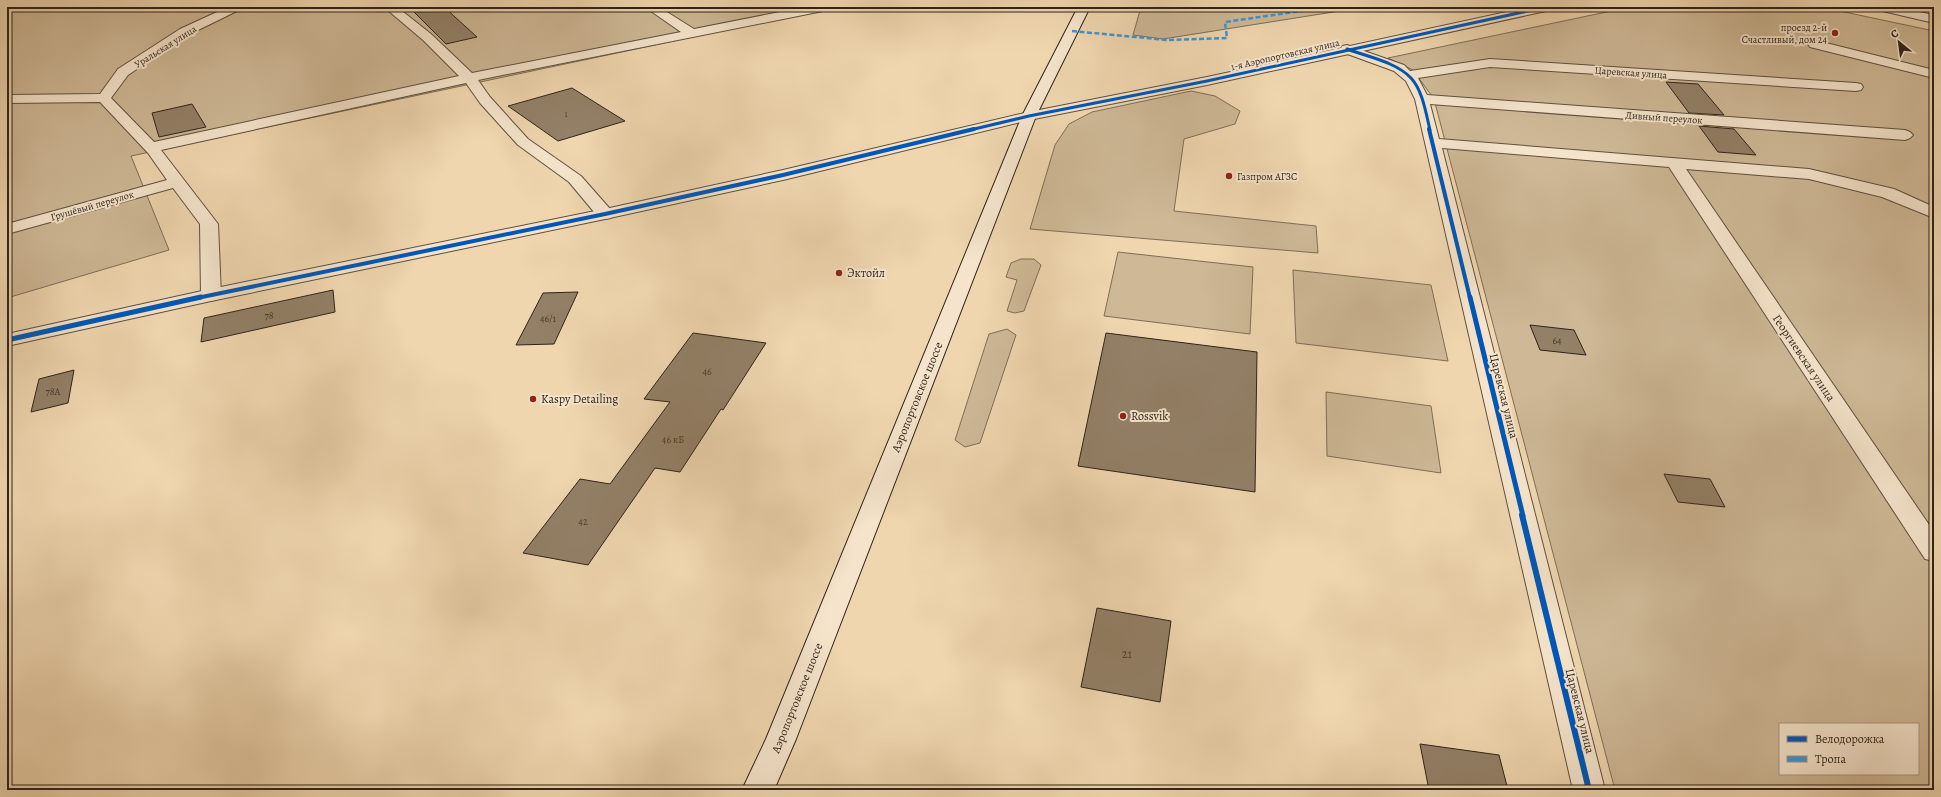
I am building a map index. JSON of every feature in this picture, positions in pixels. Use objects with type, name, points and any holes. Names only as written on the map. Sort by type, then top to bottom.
[{"type":"street","name":"Уральская улица","points":[[104,98],[123,72],[184,32],[237,7]]},
{"type":"street","points":[[390,7],[427,37],[469,78],[485,100],[523,142],[575,179],[605,214]]},
{"type":"street","points":[[651,7],[691,33]]},
{"type":"street","points":[[150,148],[469,78],[823,7]]},
{"type":"street","name":"Аэропортовское шоссе","points":[[758,790],[784,732],[1028,116],[1084,7]]},
{"type":"street","name":"1-я Аэропортовская улица","points":[[7,340],[211,295],[605,214],[783,175],[1028,116],[1206,81],[1546,7]]},
{"type":"street","points":[[1878,7],[1934,19]]},
{"type":"street","points":[[1814,44],[1934,74]]},
{"type":"street","name":"Царевская улица","points":[[1348,49],[1399,68],[1412,79],[1422,99],[1589,790]]},
{"type":"street","name":"Царевская улица","points":[[1408,76],[1490,63],[1856,87]]},
{"type":"street","points":[[7,99],[104,98],[150,148],[209,224],[211,295]]},
{"type":"street","name":"Дивный переулок","points":[[1422,99],[1905,135]]},
{"type":"street","points":[[1432,143],[1809,174],[1888,193],[1934,212]]},
{"type":"street","name":"Георгиевская улица","points":[[1674,163],[1934,552]]},
{"type":"street","name":"Грушёвый переулок","points":[[7,229],[177,182]]},
{"type":"shaded area","points":[[7,7],[834,7],[131,156],[169,250],[7,298]]},
{"type":"shaded area","points":[[1141,7],[1365,7],[1163,39],[1133,35]]},
{"type":"shaded area","points":[[1630,7],[1821,7],[1934,31],[1934,790],[1615,790],[1434,99],[1413,70],[1388,58]]},
{"type":"shaded area","points":[[1191,91],[1215,96],[1240,111],[1235,124],[1184,139],[1174,211],[1316,226],[1318,253],[1030,229],[1055,145],[1069,124],[1092,112]]},
{"type":"shaded area","points":[[1118,252],[1253,267],[1250,334],[1104,316]]},
{"type":"shaded area","points":[[1021,259],[1034,259],[1041,265],[1024,311],[1015,313],[1007,311],[1017,280],[1006,277],[1011,263]]},
{"type":"shaded area","points":[[1293,270],[1431,285],[1448,361],[1296,343]]},
{"type":"shaded area","points":[[1007,329],[1016,335],[980,443],[965,447],[955,440],[989,334]]},
{"type":"shaded area","points":[[1326,392],[1431,406],[1441,473],[1327,456]]},
{"type":"building","points":[[409,7],[444,7],[477,37],[446,44]]},
{"type":"building","points":[[1666,82],[1698,84],[1724,115],[1689,113]]},
{"type":"building","points":[[572,88],[625,121],[558,141],[508,106]]},
{"type":"building","points":[[192,104],[206,127],[159,137],[152,113]]},
{"type":"building","points":[[1699,126],[1734,129],[1756,155],[1718,152]]},
{"type":"building","points":[[333,290],[335,312],[201,342],[204,318]]},
{"type":"building","points":[[578,292],[554,344],[516,345],[543,293]]},
{"type":"building","points":[[1530,325],[1574,330],[1586,355],[1540,350]]},
{"type":"building","points":[[693,333],[766,343],[723,410],[721,409],[680,472],[655,468],[588,565],[523,553],[580,479],[610,484],[670,402],[644,399]]},
{"type":"building","points":[[1106,333],[1257,352],[1255,492],[1078,466]]},
{"type":"building","points":[[74,370],[68,403],[31,412],[39,379]]},
{"type":"building","points":[[1664,474],[1710,479],[1725,507],[1678,502]]},
{"type":"building","points":[[1097,608],[1171,621],[1160,702],[1081,687]]},
{"type":"building","points":[[1420,744],[1499,755],[1508,790],[1429,790]]},
{"type":"marked path","points":[[1072,31],[1167,40],[1227,38],[1225,22],[1329,7]]},
{"type":"cycle path","points":[[7,340],[211,295],[605,214],[783,175],[1029,116],[1207,81],[1546,7]]},
{"type":"cycle path","points":[[1347,49],[1399,68],[1412,79],[1422,99],[1589,790]]},
{"type":"place","name":"проезд 2-й Счастливый, дом 24","points":[[1835,33]]},
{"type":"place","name":"Газпром АГЗС","points":[[1229,176]]},
{"type":"place","name":"Эктойл","points":[[839,273]]},
{"type":"place","name":"Kaspy Detailing","points":[[533,399]]},
{"type":"place","name":"Rossvik","points":[[1123,416]]}]
